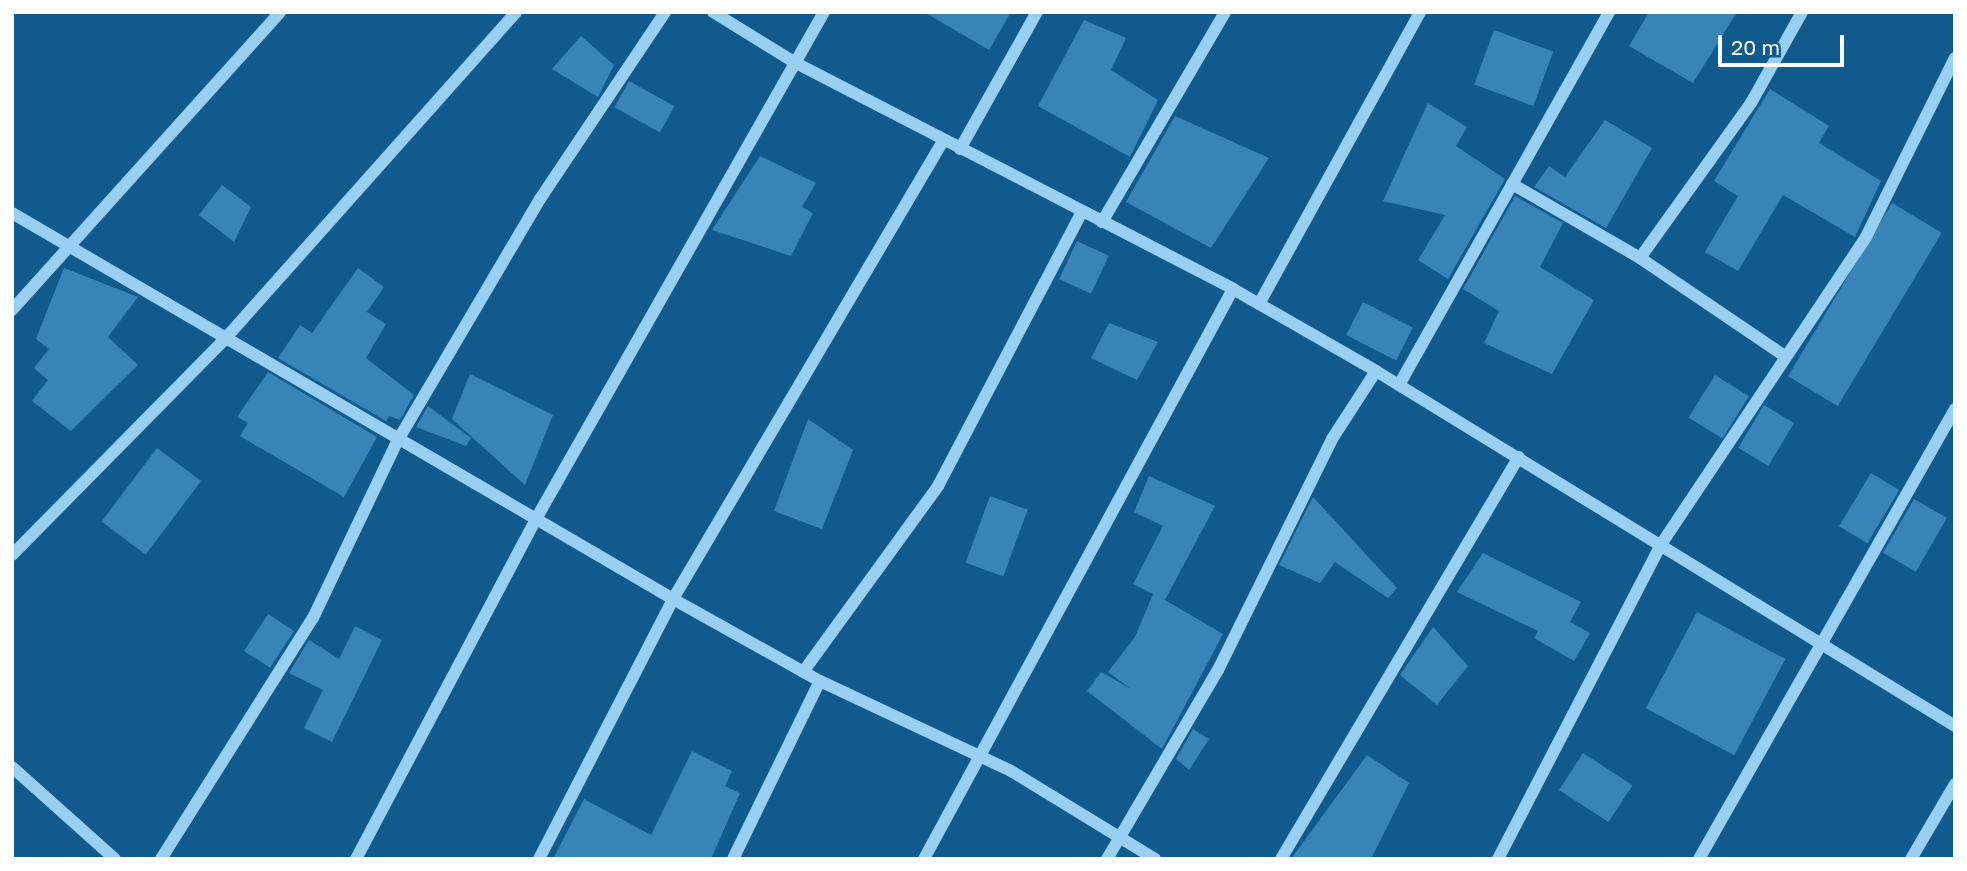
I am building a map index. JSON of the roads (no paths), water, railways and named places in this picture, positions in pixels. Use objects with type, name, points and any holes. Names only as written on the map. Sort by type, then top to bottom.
[{"type":"street","points":[[12,310],[280,12]]},
{"type":"street","points":[[12,555],[224,340],[516,12]]},
{"type":"street","points":[[161,859],[313,618],[398,440],[540,199],[665,12]]},
{"type":"street","points":[[713,12],[794,62],[1233,289],[1376,371],[1955,726]]},
{"type":"street","points":[[356,859],[536,519],[824,12]]},
{"type":"street","points":[[960,149],[1037,12]]},
{"type":"street","points":[[1102,222],[1225,12]]},
{"type":"street","points":[[1259,304],[1420,12]]},
{"type":"street","points":[[1399,385],[1609,12]]},
{"type":"street","points":[[1640,258],[1752,103],[1802,12]]},
{"type":"street","points":[[1498,859],[1660,546],[1783,355],[1866,237],[1955,58]]},
{"type":"street","points":[[539,859],[673,599],[943,141]]},
{"type":"street","points":[[1512,184],[1640,258],[1783,355]]},
{"type":"street","points":[[803,672],[938,486],[1082,212]]},
{"type":"street","points":[[12,213],[67,249],[673,599],[820,681],[982,758],[1155,859]]},
{"type":"street","points":[[924,859],[982,758],[1233,289]]},
{"type":"street","points":[[1107,859],[1218,670],[1332,439],[1376,371]]},
{"type":"street","points":[[1699,859],[1955,409]]},
{"type":"street","points":[[1281,859],[1519,457]]},
{"type":"street","points":[[733,859],[820,681]]},
{"type":"street","points":[[12,767],[115,859]]},
{"type":"street","points":[[1911,859],[1955,784]]}]
